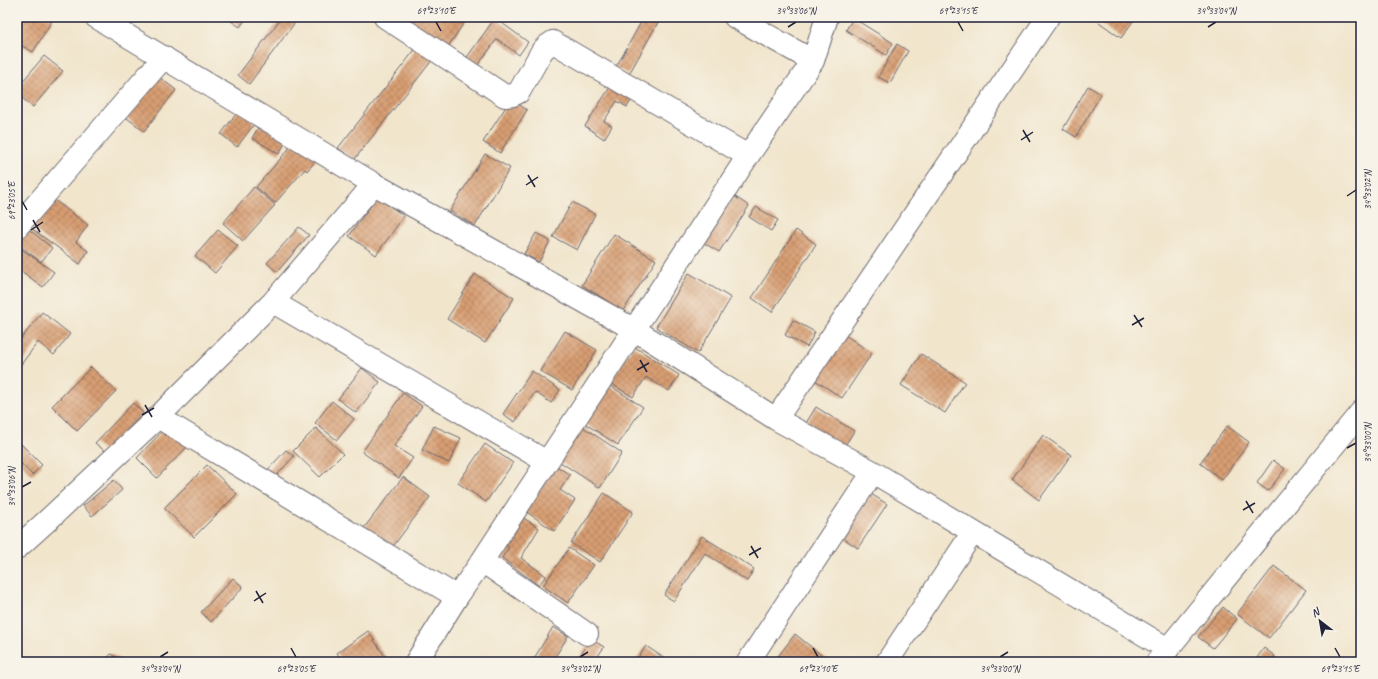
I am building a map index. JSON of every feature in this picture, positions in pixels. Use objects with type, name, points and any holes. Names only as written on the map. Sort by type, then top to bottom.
[{"type":"street","points":[[96,17],[374,184],[634,330],[776,419],[873,472],[974,532],[1162,656],[1361,412]]},
{"type":"street","points":[[385,17],[505,96],[513,95],[519,92],[542,51],[553,42],[748,156]]},
{"type":"street","points":[[735,17],[813,60]]},
{"type":"street","points":[[416,662],[457,597],[813,60],[828,17]]},
{"type":"street","points":[[776,419],[1048,17]]},
{"type":"street","points":[[17,227],[164,57]]},
{"type":"street","points":[[17,548],[49,520],[158,417],[273,302],[374,184]]},
{"type":"street","points":[[273,302],[547,462]]},
{"type":"street","points":[[158,417],[457,597]]},
{"type":"street","points":[[748,662],[873,472]]},
{"type":"street","points":[[887,662],[974,532]]},
{"type":"street","points":[[482,561],[587,634]]},
{"type":"building","points":[[17,17],[49,17],[53,19],[33,52],[17,43]]},
{"type":"building","points":[[225,17],[247,17],[240,27]]},
{"type":"building","points":[[282,17],[299,17],[249,84],[238,75]]},
{"type":"building","points":[[408,17],[468,17],[445,51],[403,24]]},
{"type":"building","points":[[644,17],[661,17],[629,74],[616,67]]},
{"type":"building","points":[[943,17],[957,17],[955,22]]},
{"type":"building","points":[[1092,17],[1136,17],[1121,38]]},
{"type":"building","points":[[495,18],[528,42],[519,55],[497,39],[476,68],[465,60]]},
{"type":"building","points":[[853,18],[893,43],[886,55],[846,30]]},
{"type":"building","points":[[897,44],[908,51],[890,83],[878,77]]},
{"type":"building","points":[[417,47],[433,59],[354,160],[338,148]]},
{"type":"building","points":[[44,56],[63,71],[33,107],[17,94],[17,88]]},
{"type":"building","points":[[155,74],[176,90],[144,131],[123,115]]},
{"type":"building","points":[[612,84],[633,98],[627,107],[617,101],[604,121],[612,126],[604,139],[585,126]]},
{"type":"building","points":[[1088,86],[1101,94],[1076,137],[1063,129]]},
{"type":"building","points":[[511,99],[527,110],[500,153],[483,142]]},
{"type":"building","points":[[238,111],[255,123],[237,147],[221,134]]},
{"type":"building","points":[[260,125],[286,141],[279,154],[252,138]]},
{"type":"building","points":[[293,144],[318,158],[307,171],[305,169],[275,203],[256,187]]},
{"type":"building","points":[[485,154],[510,168],[475,226],[450,211]]},
{"type":"building","points":[[254,187],[275,205],[243,241],[223,223]]},
{"type":"building","points":[[49,196],[88,225],[76,242],[88,251],[80,264],[27,225]]},
{"type":"building","points":[[734,196],[749,206],[719,252],[704,243]]},
{"type":"building","points":[[377,197],[404,216],[376,255],[349,236]]},
{"type":"building","points":[[572,202],[595,214],[577,250],[553,237]]},
{"type":"building","points":[[756,207],[778,220],[771,231],[749,217]]},
{"type":"building","points":[[26,227],[52,248],[41,262],[17,244],[17,239]]},
{"type":"building","points":[[299,227],[309,235],[277,272],[267,263]]},
{"type":"building","points":[[218,230],[238,246],[215,273],[195,256]]},
{"type":"building","points":[[796,230],[816,244],[772,312],[752,298]]},
{"type":"building","points":[[536,233],[550,241],[539,262],[524,254]]},
{"type":"building","points":[[614,234],[656,260],[623,311],[582,285]]},
{"type":"building","points":[[17,246],[54,272],[43,287],[17,268]]},
{"type":"building","points":[[689,273],[731,298],[698,353],[656,327]]},
{"type":"building","points":[[475,274],[514,298],[485,343],[447,319]]},
{"type":"building","points":[[42,312],[70,334],[54,355],[38,342],[19,367],[17,366],[17,344]]},
{"type":"building","points":[[793,320],[815,332],[807,347],[785,335]]},
{"type":"building","points":[[565,331],[597,350],[572,390],[540,371]]},
{"type":"building","points":[[842,333],[872,353],[842,398],[812,378]]},
{"type":"building","points":[[633,346],[679,375],[669,391],[646,377],[633,397],[610,383]]},
{"type":"building","points":[[921,354],[965,382],[945,413],[901,385]]},
{"type":"building","points":[[91,367],[116,391],[77,431],[52,406]]},
{"type":"building","points":[[362,368],[380,382],[356,413],[338,399]]},
{"type":"building","points":[[532,371],[560,390],[551,403],[535,392],[515,422],[503,414]]},
{"type":"building","points":[[609,385],[643,407],[618,445],[584,423]]},
{"type":"building","points":[[403,393],[422,406],[394,446],[413,458],[399,478],[362,452]]},
{"type":"building","points":[[332,401],[354,419],[337,440],[315,423]]},
{"type":"building","points":[[133,403],[143,413],[106,452],[95,443]]},
{"type":"building","points":[[816,407],[854,431],[844,447],[806,423]]},
{"type":"building","points":[[580,425],[622,453],[600,488],[557,460]]},
{"type":"building","points":[[434,426],[461,438],[449,463],[422,450]]},
{"type":"building","points":[[1227,426],[1249,442],[1222,480],[1200,463]]},
{"type":"building","points":[[166,427],[187,447],[157,478],[137,458]]},
{"type":"building","points":[[316,428],[343,454],[320,477],[293,451]]},
{"type":"building","points":[[1043,435],[1071,455],[1039,500],[1012,480]]},
{"type":"building","points":[[17,440],[42,465],[32,475],[17,459]]},
{"type":"building","points":[[485,444],[513,463],[486,502],[458,483]]},
{"type":"building","points":[[286,450],[294,456],[270,483],[262,476]]},
{"type":"building","points":[[1273,460],[1285,469],[1268,491],[1257,483]]},
{"type":"building","points":[[207,465],[237,494],[194,537],[164,508]]},
{"type":"building","points":[[555,465],[570,475],[560,490],[575,500],[554,531],[524,510]]},
{"type":"building","points":[[403,477],[430,497],[391,549],[364,528]]},
{"type":"building","points":[[114,480],[122,490],[92,516],[83,506]]},
{"type":"building","points":[[604,493],[633,512],[600,562],[571,543]]},
{"type":"building","points":[[871,494],[887,504],[858,548],[843,538]]},
{"type":"building","points":[[519,515],[539,528],[521,558],[546,576],[538,585],[502,558],[509,547],[503,544]]},
{"type":"building","points":[[702,536],[754,569],[747,581],[705,553],[674,601],[664,595]]},
{"type":"building","points":[[569,548],[594,565],[568,603],[543,586]]},
{"type":"building","points":[[1274,566],[1306,590],[1269,638],[1237,614]]},
{"type":"building","points":[[233,578],[243,587],[211,622],[201,612]]},
{"type":"building","points":[[1223,607],[1237,619],[1213,648],[1198,637]]},
{"type":"building","points":[[553,627],[568,636],[552,662],[532,662]]},
{"type":"building","points":[[368,631],[388,661],[374,662],[372,660],[370,662],[343,662],[337,653]]},
{"type":"building","points":[[795,634],[830,662],[774,662]]},
{"type":"building","points":[[591,639],[604,647],[594,662],[576,662]]},
{"type":"building","points":[[646,646],[670,662],[635,662]]},
{"type":"building","points":[[1264,648],[1275,656],[1270,662],[1254,662]]},
{"type":"building","points":[[111,654],[124,662],[103,662]]}]
